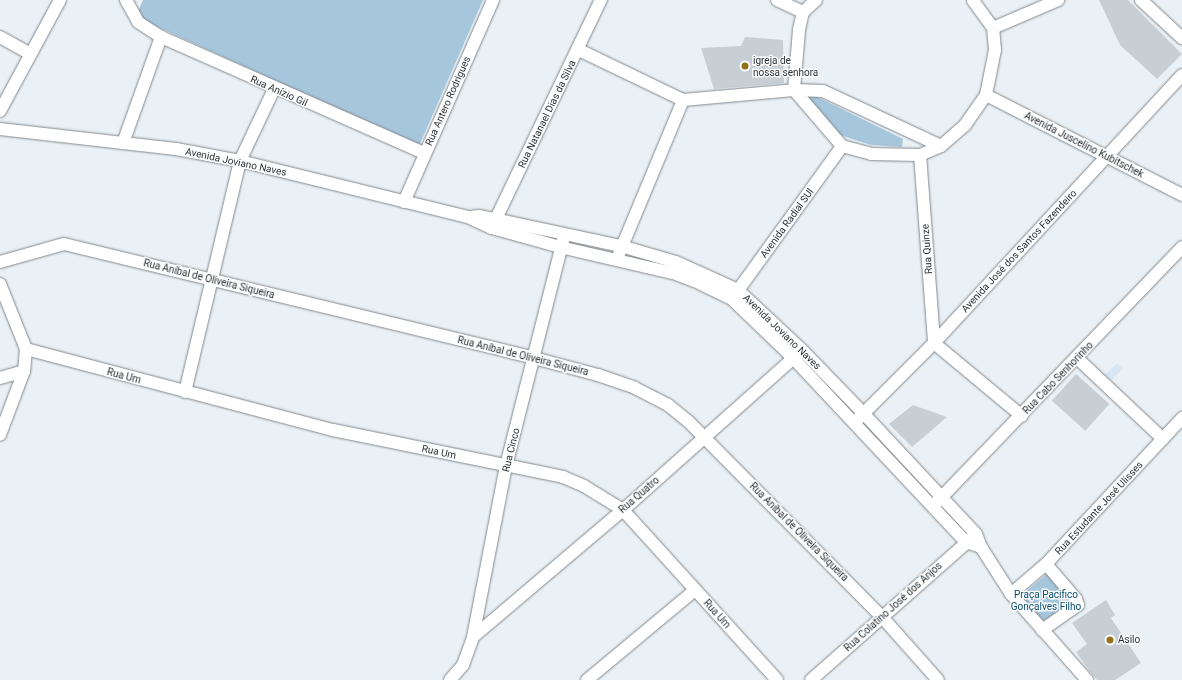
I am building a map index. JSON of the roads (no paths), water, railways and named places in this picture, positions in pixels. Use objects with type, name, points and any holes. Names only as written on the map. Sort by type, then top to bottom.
[{"type":"street","points":[[0,111],[60,0]]},
{"type":"street","name":"Rua Anízio Gil","points":[[126,0],[138,22],[161,37],[274,89],[424,154]]},
{"type":"street","name":"Rua Antero Rodrigues","points":[[404,202],[493,0]]},
{"type":"street","name":"Rua Natanael Dias da Silva","points":[[494,223],[579,50],[601,0]]},
{"type":"street","points":[[777,0],[803,12]]},
{"type":"street","points":[[816,0],[803,12],[799,30],[794,90],[842,146],[871,154],[920,155],[941,146],[965,125],[986,95],[994,50],[993,28],[973,0]]},
{"type":"street","points":[[993,28],[1058,0]]},
{"type":"street","points":[[1141,0],[1182,38]]},
{"type":"street","points":[[0,37],[31,54]]},
{"type":"street","points":[[123,143],[161,37]]},
{"type":"street","points":[[579,50],[683,100],[794,90],[823,91],[941,146]]},
{"type":"street","name":"Avenida José dos Santos Fazendeiro","points":[[853,423],[864,414],[934,343],[1182,75]]},
{"type":"street","points":[[185,392],[240,161],[274,89]]},
{"type":"street","name":"Avenida Juscelino Kubitschek","points":[[986,95],[1182,195]]},
{"type":"street","points":[[617,261],[683,100]]},
{"type":"street","name":"Avenida Joviano Naves","points":[[0,129],[176,149],[240,161],[468,217],[479,216],[494,223],[562,241],[617,261],[674,273],[735,295]]},
{"type":"street","name":"Avenida Radial SUl","points":[[735,295],[842,146]]},
{"type":"street","name":"Rua Quinze","points":[[920,155],[934,343]]},
{"type":"street","name":"Avenida Joviano Naves","points":[[562,241],[622,246],[676,262],[735,295],[797,354],[864,414],[942,498],[971,538]]},
{"type":"street","name":"Rua Cinco","points":[[450,680],[463,665],[473,637],[506,466],[562,241]]},
{"type":"street","name":"Rua Aníbal de Oliveira Siqueira","points":[[0,262],[64,244],[534,358],[598,375],[635,388],[668,406],[704,437],[882,617],[938,680]]},
{"type":"street","name":"Rua Cabo Senhorinho","points":[[932,507],[1078,358],[1182,247]]},
{"type":"street","points":[[0,284],[26,349],[24,371],[0,435]]},
{"type":"street","points":[[934,343],[1022,416]]},
{"type":"street","name":"Rua Um","points":[[26,349],[333,430],[563,477],[602,495],[622,510],[778,680]]},
{"type":"street","name":"Avenida Joviano Naves","points":[[797,354],[853,423],[932,507],[981,547],[1011,594],[1087,680]]},
{"type":"street","name":"Rua Quatro","points":[[473,637],[622,510],[797,354]]},
{"type":"street","points":[[1078,358],[1163,439]]},
{"type":"street","points":[[0,378],[24,371]]},
{"type":"street","name":"Rua Estudante José Ulisses","points":[[1011,594],[1046,564],[1182,418]]},
{"type":"street","name":"Rua Colatino José dos Anjos","points":[[811,680],[971,538]]},
{"type":"street","points":[[1042,630],[1078,605],[1076,599],[1046,564]]},
{"type":"street","points":[[588,680],[695,590]]},
{"type":"place","name":"igreja de nossa senhora","points":[[745,66]]},
{"type":"place","name":"Asilo","points":[[1110,640]]},
{"type":"park label","name":"Praça Pacifico Gonçalves Filho","points":[[1046,600]]}]
